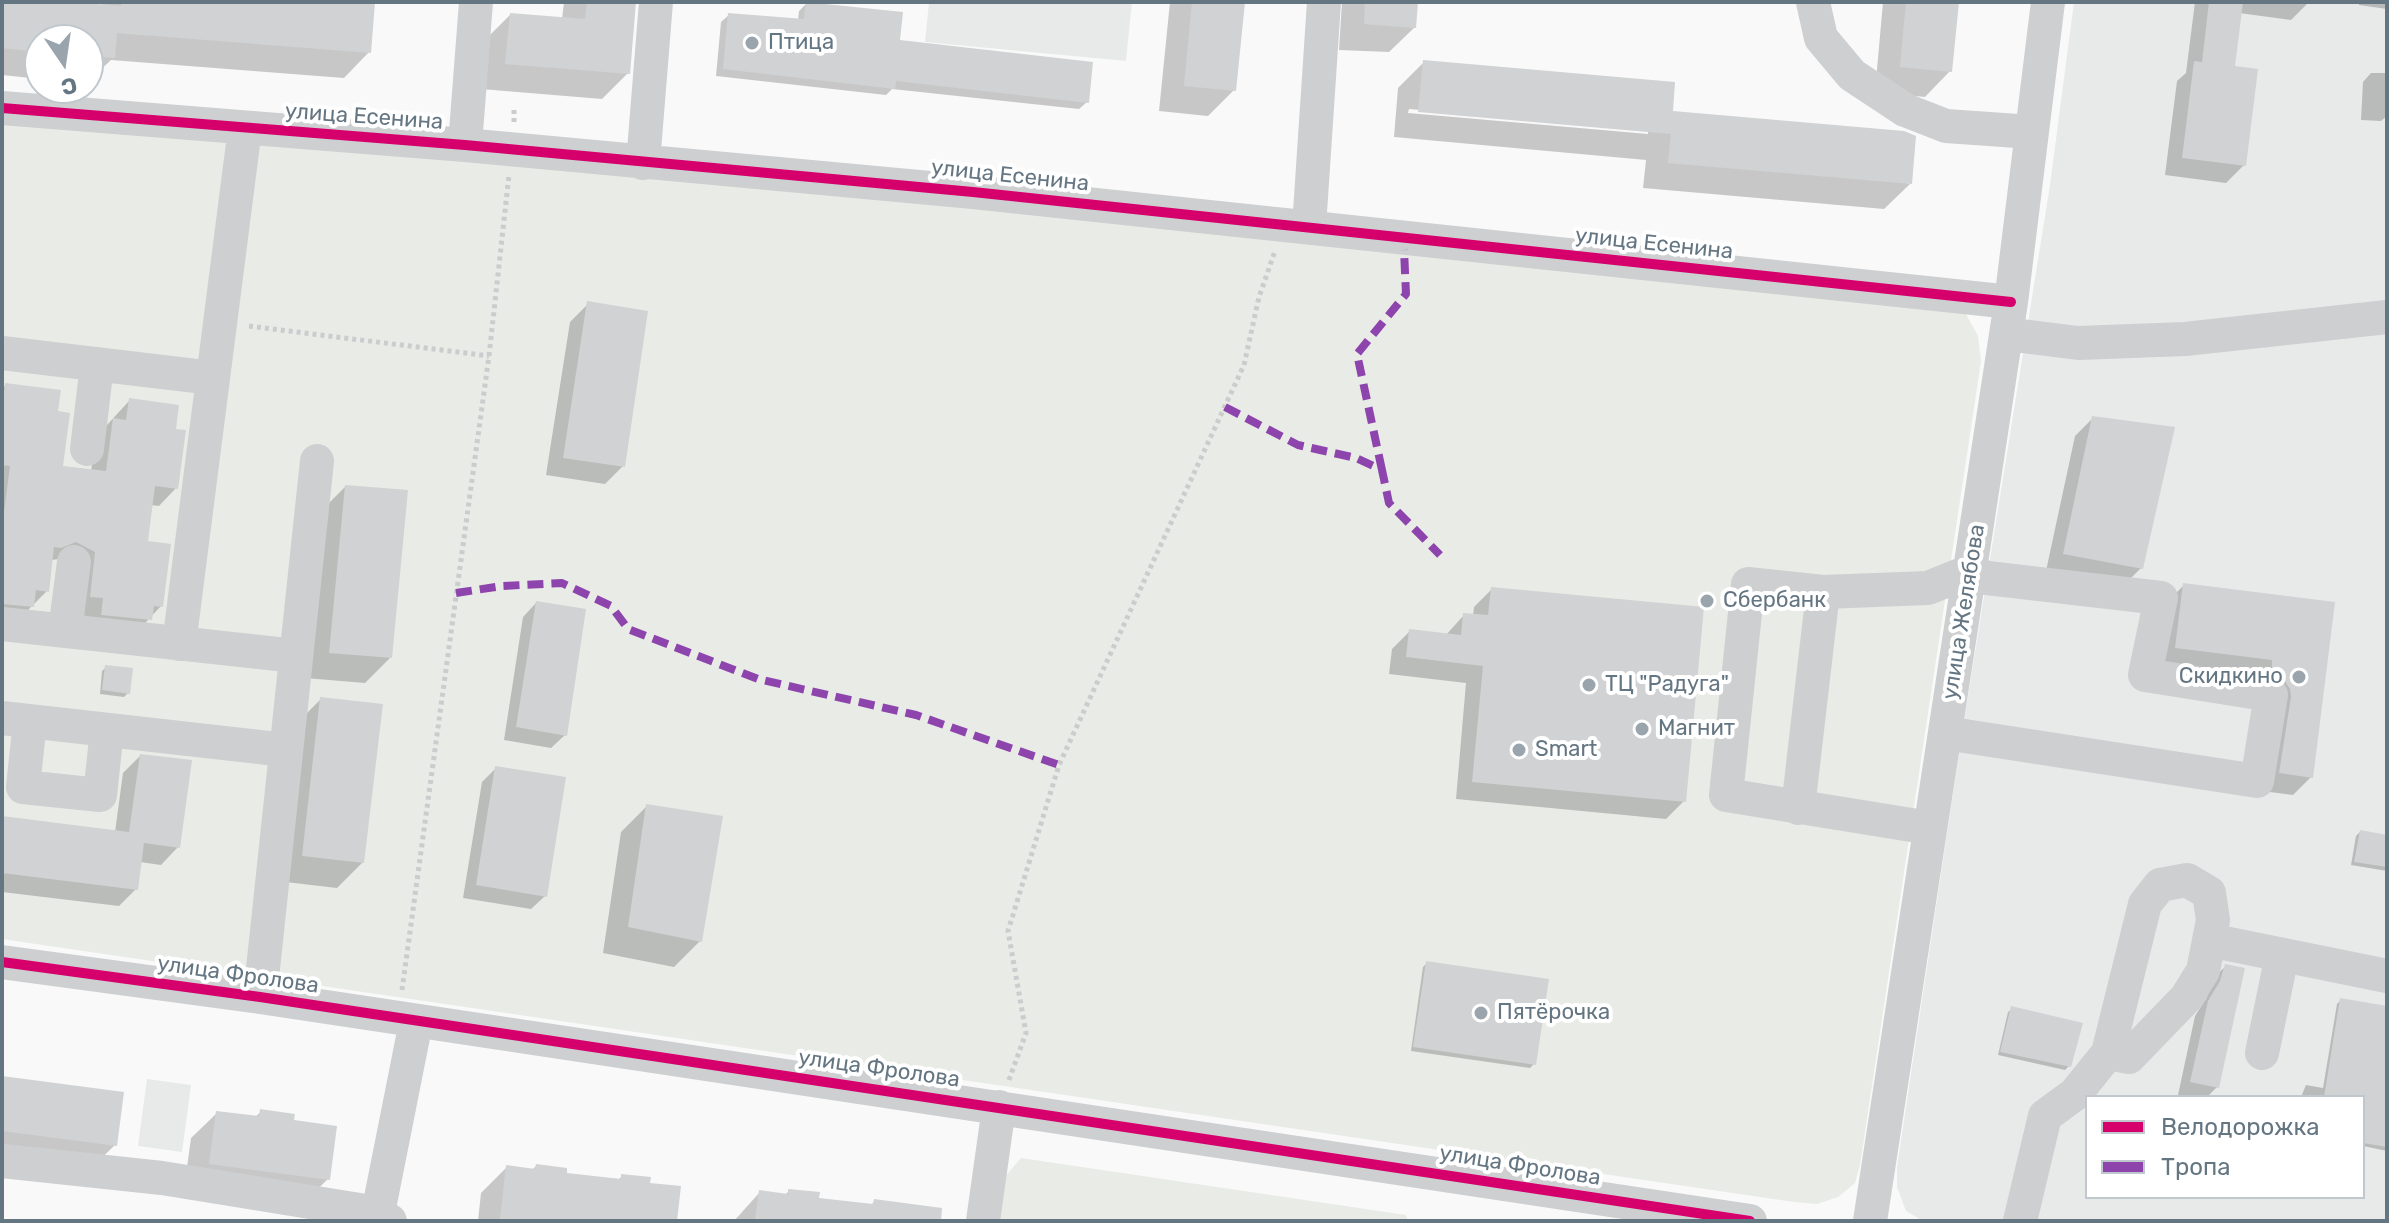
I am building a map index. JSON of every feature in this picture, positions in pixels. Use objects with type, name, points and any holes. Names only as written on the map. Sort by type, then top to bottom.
[{"type":"street","points":[[465,145],[476,2]]},
{"type":"street","points":[[643,163],[656,2]]},
{"type":"street","points":[[1297,226],[1324,2]]},
{"type":"street","points":[[1813,2],[1821,38],[1852,75],[1905,110],[1946,126],[2032,132]]},
{"type":"street","name":"улица Желябова","points":[[1870,1221],[2009,318],[2048,2]]},
{"type":"street","name":"улица Есенина","points":[[2,108],[512,149],[1297,226],[2009,318],[2078,343],[2185,339],[2387,317]]},
{"type":"street","points":[[179,644],[245,128]]},
{"type":"street","points":[[2,353],[213,378]]},
{"type":"street","points":[[87,449],[97,365]]},
{"type":"street","points":[[260,997],[317,461]]},
{"type":"street","points":[[65,631],[74,562]]},
{"type":"street","points":[[1930,828],[1726,795],[1748,584],[1823,592],[1928,588],[1970,571],[1987,578],[2161,598],[2145,675],[2271,695],[2257,781],[1945,733]]},
{"type":"street","points":[[1798,808],[1823,592]]},
{"type":"street","points":[[2,624],[296,656]]},
{"type":"street","points":[[107,730],[100,795],[23,787],[16,720],[107,730],[286,750]]},
{"type":"street","points":[[2020,1221],[2045,1116],[2075,1094],[2108,1053],[2145,904],[2160,885],[2187,880],[2209,893],[2213,920],[2203,971],[2186,998],[2129,1057],[2108,1053]]},
{"type":"street","points":[[2209,940],[2387,976]]},
{"type":"street","points":[[2262,1053],[2282,955]]},
{"type":"street","name":"улица Фролова","points":[[2,962],[260,997],[1750,1221]]},
{"type":"street","points":[[2,1161],[162,1178],[384,1217],[407,1021]]},
{"type":"street","points":[[983,1221],[999,1107]]},
{"type":"path","points":[[407,1021],[512,149]]},
{"type":"path","points":[[999,1107],[1026,1033],[1008,931],[1059,765],[1244,365],[1259,297],[1297,226]]},
{"type":"path","points":[[220,322],[489,356]]},
{"type":"shaded area","points":[[929,2],[1132,2],[1126,61],[925,42]]},
{"type":"shaded area","points":[[2074,2],[2387,2],[2387,1221],[1923,1221],[1906,1211],[1897,1187],[1897,1167],[1961,740],[2050,185]]},
{"type":"shaded area","points":[[2,121],[971,206],[1947,305],[1966,314],[1978,336],[1981,361],[1855,1183],[1838,1197],[1817,1204],[1794,1202],[2,939]]},
{"type":"shaded area","points":[[147,1079],[191,1085],[182,1152],[138,1146]]},
{"type":"shaded area","points":[[1021,1158],[1406,1215],[1408,1221],[993,1221],[998,1185]]},
{"type":"building","points":[[2,2],[76,2],[121,6],[121,2],[375,2],[371,53],[117,33],[115,58],[104,57],[104,24],[24,24],[24,50],[2,48]]},
{"type":"building","points":[[587,2],[636,2],[630,74],[505,64],[510,13],[585,19]]},
{"type":"building","points":[[806,2],[903,12],[900,40],[1093,62],[1089,103],[896,81],[895,89],[723,69],[728,13],[804,19]]},
{"type":"building","points":[[1192,2],[1245,2],[1236,91],[1184,86]]},
{"type":"building","points":[[1365,2],[1418,2],[1416,28],[1364,24]]},
{"type":"building","points":[[1906,2],[1959,2],[1952,72],[1900,67]]},
{"type":"building","points":[[2209,2],[2243,2],[2235,66],[2258,69],[2246,166],[2182,158],[2194,61],[2202,62]]},
{"type":"building","points":[[1423,60],[1675,82],[1673,111],[1904,131],[1916,136],[1912,184],[1668,163],[1671,134],[1418,112]]},
{"type":"building","points":[[587,301],[648,311],[625,467],[563,458]]},
{"type":"building","points":[[5,383],[61,390],[58,411],[70,413],[63,466],[106,471],[113,418],[126,420],[129,398],[179,405],[176,429],[186,430],[178,489],[155,486],[148,541],[171,544],[163,607],[154,606],[152,620],[101,615],[103,598],[90,597],[95,552],[76,542],[61,548],[54,547],[49,592],[36,590],[34,607],[2,604],[2,527],[10,466],[2,465]]},
{"type":"building","points":[[2092,416],[2175,427],[2143,569],[2063,554]]},
{"type":"building","points":[[345,485],[408,490],[392,658],[329,653]]},
{"type":"building","name":"Скидкино","points":[[2183,583],[2335,602],[2313,778],[2279,773],[2291,697],[2284,680],[2272,675],[2272,660],[2175,648]]},
{"type":"building","name":"ТЦ \"Радуга\"","points":[[1491,587],[1704,607],[1686,802],[1472,782],[1483,666],[1406,657],[1409,629],[1461,635],[1463,613],[1488,615]]},
{"type":"building","points":[[536,601],[586,609],[567,736],[516,727]]},
{"type":"building","points":[[105,665],[133,668],[130,694],[102,690]]},
{"type":"building","points":[[320,697],[383,704],[364,863],[302,856]]},
{"type":"building","points":[[140,754],[192,760],[180,848],[144,843],[138,890],[2,873],[2,816],[129,832]]},
{"type":"building","points":[[495,766],[566,777],[547,897],[476,885]]},
{"type":"building","points":[[646,804],[723,816],[702,942],[628,927]]},
{"type":"building","points":[[2360,830],[2387,835],[2387,867],[2354,862]]},
{"type":"building","name":"Пятёрочка","points":[[1426,961],[1549,979],[1536,1065],[1413,1047]]},
{"type":"building","points":[[2225,964],[2245,968],[2219,1088],[2190,1082],[2208,1001],[2220,981]]},
{"type":"building","points":[[2340,998],[2387,1006],[2387,1147],[2365,1143],[2365,1095],[2324,1095]]},
{"type":"building","points":[[2011,1006],[2083,1023],[2071,1067],[2000,1052]]},
{"type":"building","points":[[2,1076],[124,1092],[117,1146],[2,1131]]},
{"type":"building","points":[[260,1109],[295,1114],[294,1120],[337,1126],[330,1180],[209,1164],[216,1111],[259,1116]]},
{"type":"building","points":[[536,1164],[567,1168],[567,1173],[621,1179],[621,1174],[651,1177],[650,1183],[681,1186],[677,1221],[500,1219],[506,1165],[535,1169]]},
{"type":"building","points":[[788,1189],[820,1192],[819,1198],[873,1204],[874,1199],[942,1208],[941,1221],[755,1221],[759,1190],[788,1194]]},
{"type":"marked path","points":[[1382,470],[1357,354],[1406,294],[1404,250]]},
{"type":"marked path","points":[[1225,407],[1298,445],[1356,458],[1382,470],[1389,503],[1440,555]]},
{"type":"marked path","points":[[456,593],[502,586],[562,583],[611,606],[628,629],[758,679],[916,715],[1059,765]]},
{"type":"cycle path","points":[[2,108],[465,145],[973,192],[2011,302]]},
{"type":"cycle path","points":[[2,962],[260,997],[1750,1221]]},
{"type":"place","name":"Птица","points":[[752,43]]},
{"type":"place","name":"Сбербанк","points":[[1707,601]]},
{"type":"place","name":"Скидкино","points":[[2299,677]]},
{"type":"place","name":"ТЦ \"Радуга\"","points":[[1589,685]]},
{"type":"place","name":"Магнит","points":[[1642,729]]},
{"type":"place","name":"Smart","points":[[1519,750]]},
{"type":"place","name":"Пятёрочка","points":[[1481,1013]]}]
